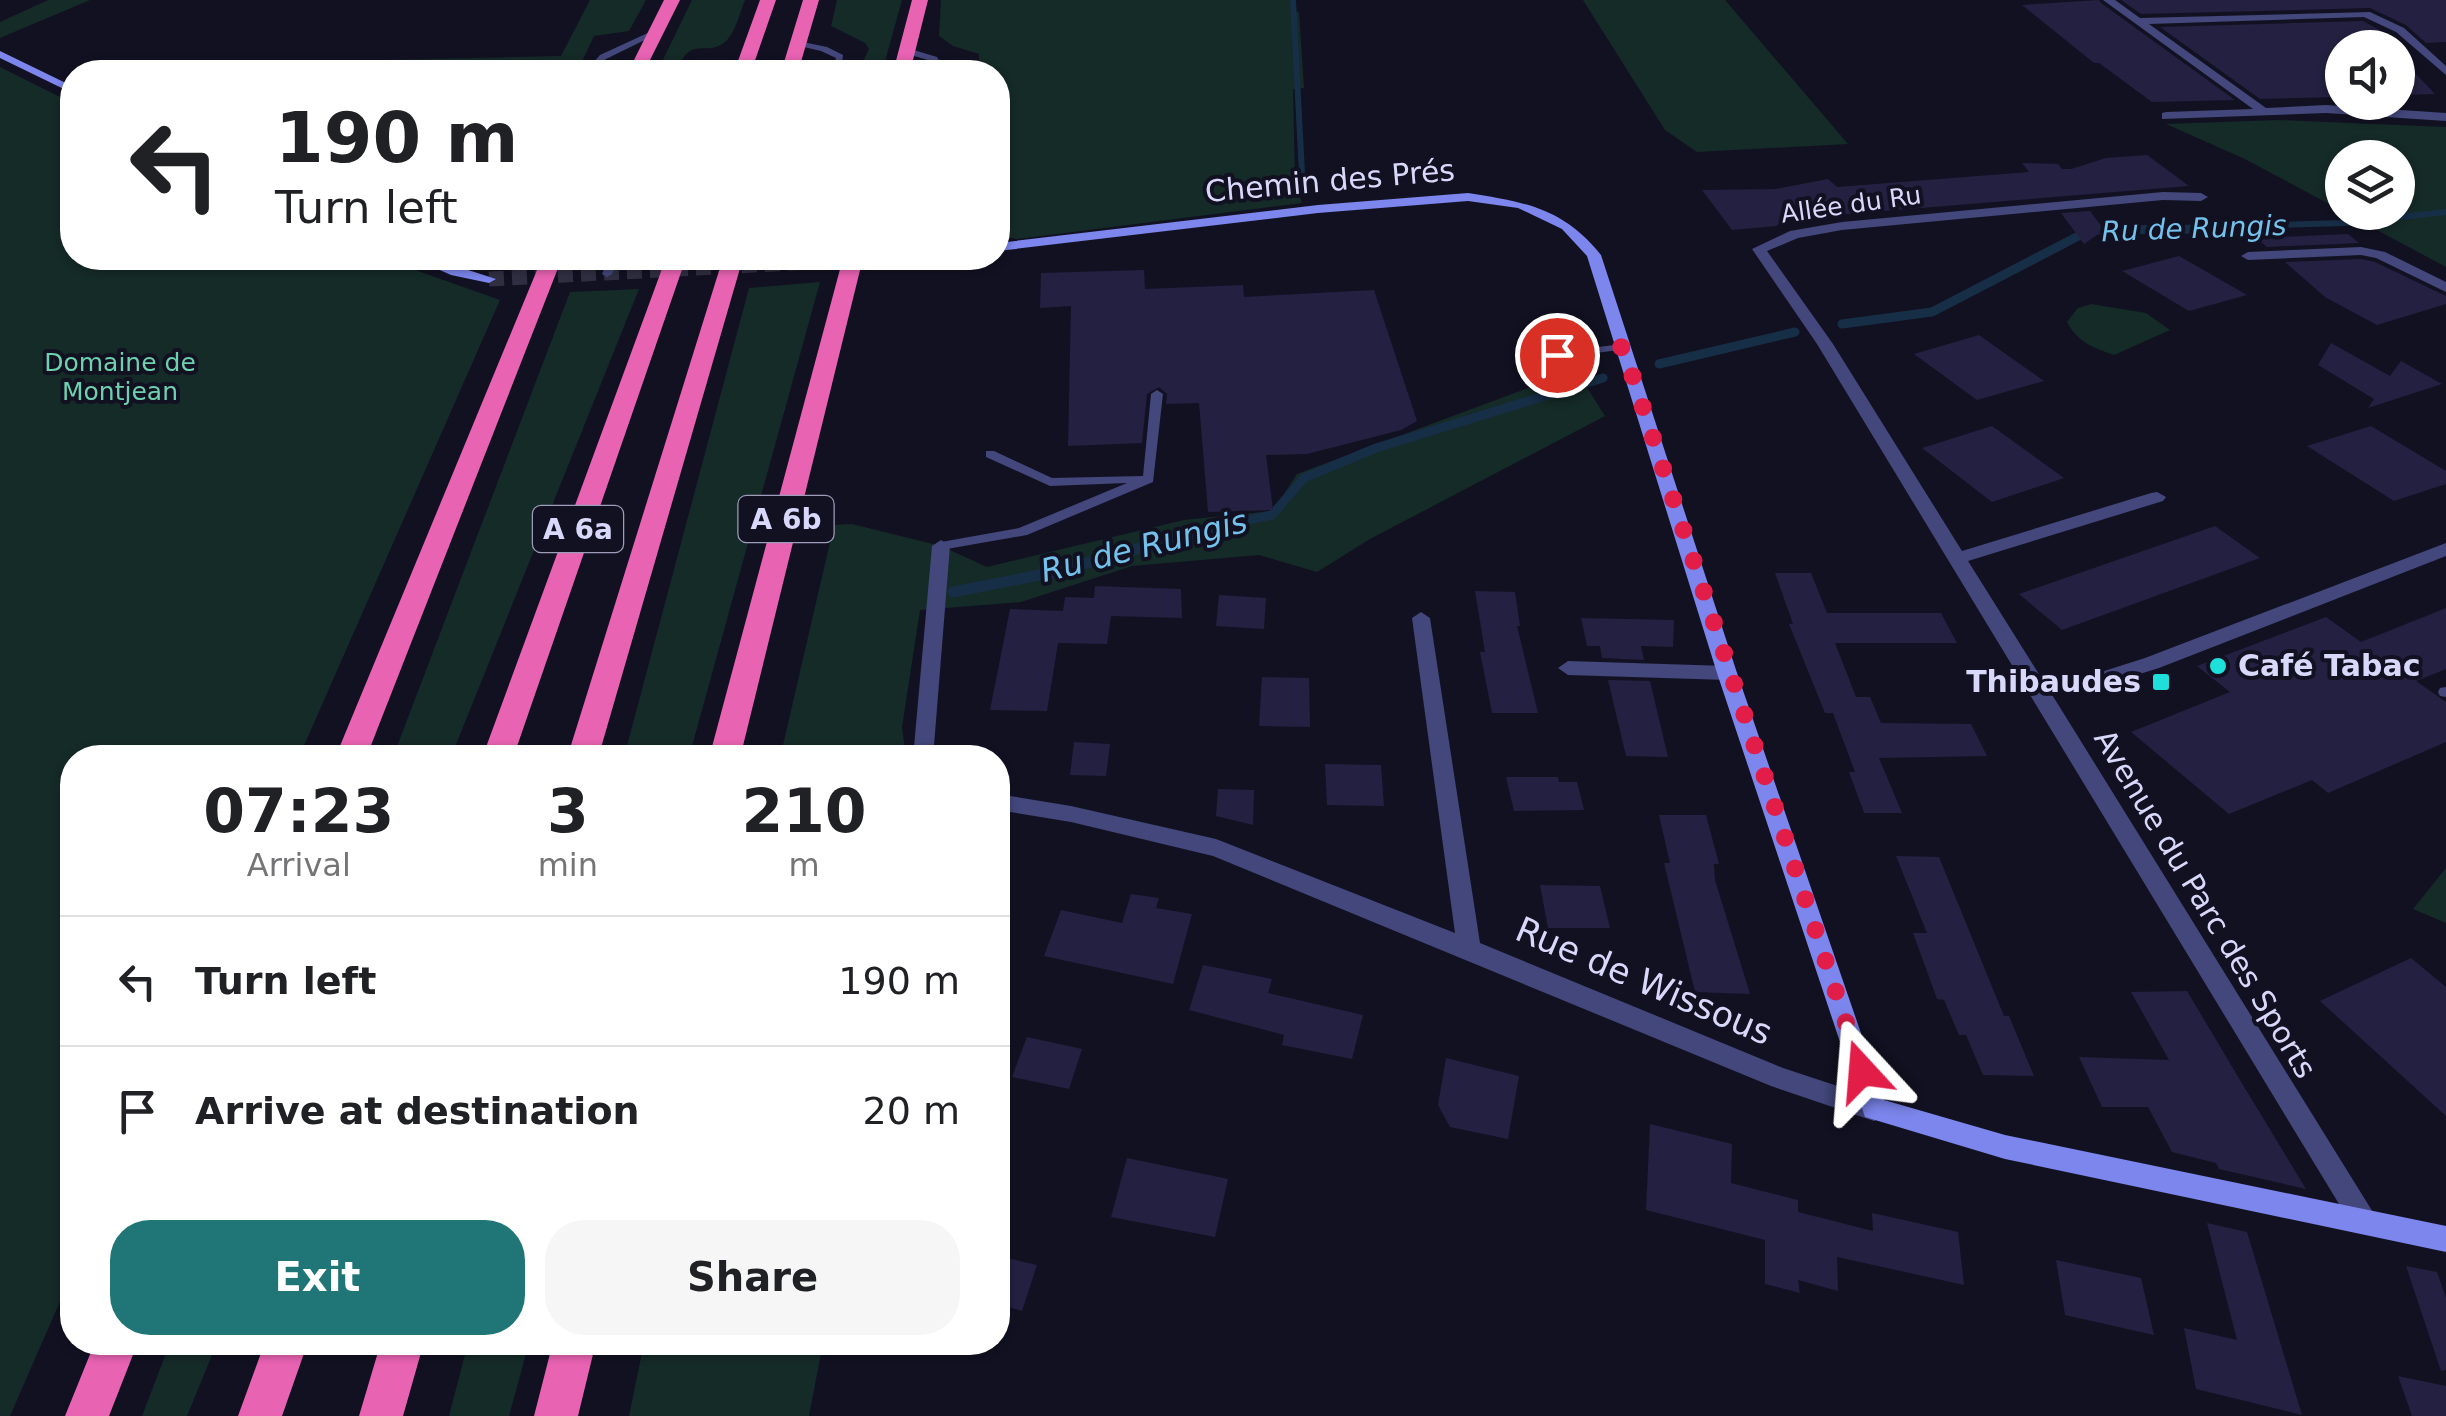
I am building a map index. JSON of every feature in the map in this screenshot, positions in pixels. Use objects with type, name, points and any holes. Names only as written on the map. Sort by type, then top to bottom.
[{"type":"highway","points":[[642,60],[672,0]]},
{"type":"highway","points":[[747,60],[768,0]]},
{"type":"highway","points":[[793,60],[811,0]]},
{"type":"highway","points":[[905,60],[920,0]]},
{"type":"highway","points":[[355,745],[547,270]]},
{"type":"highway","name":"A 6a","points":[[501,745],[671,270]]},
{"type":"highway","name":"A 6a","points":[[586,745],[730,270]]},
{"type":"highway","name":"A 6b","points":[[727,745],[850,270]]},
{"type":"highway","points":[[87,1416],[112,1355]]},
{"type":"highway","points":[[260,1416],[281,1355]]},
{"type":"highway","points":[[381,1416],[399,1355]]},
{"type":"highway","points":[[556,1416],[572,1355]]},
{"type":"street","points":[[2108,0],[2249,104],[2263,110]]},
{"type":"street","points":[[2136,21],[2366,14],[2400,30],[2446,72]]},
{"type":"street","points":[[0,54],[60,84]]},
{"type":"street","points":[[2166,116],[2263,110],[2446,117]]},
{"type":"street","name":"Chemin des Prés","points":[[1010,246],[1468,196],[1521,205],[1567,226],[1594,255],[1874,1109]]},
{"type":"street","name":"Allée du Ru","points":[[2036,686],[1825,344],[1759,249],[1795,234],[1842,226],[2163,196],[2200,197]]},
{"type":"street","points":[[2248,256],[2362,252],[2380,255],[2446,288]]},
{"type":"street","points":[[462,270],[489,279]]},
{"type":"street","points":[[1958,558],[2156,497]]},
{"type":"street","points":[[924,745],[941,546]]},
{"type":"street","points":[[2036,686],[2079,686],[2152,663],[2446,548]]},
{"type":"street","points":[[1421,618],[1469,948]]},
{"type":"street","points":[[1568,668],[1728,673]]},
{"type":"street","name":"Avenue du Parc des Sports","points":[[2036,686],[2362,1218]]},
{"type":"street","name":"Rue de Wissous","points":[[1010,804],[1216,848],[1780,1078],[1874,1109],[2004,1147],[2446,1238]]},
{"type":"lane","points":[[600,60],[655,33]]},
{"type":"lane","points":[[798,43],[824,48],[839,60]]},
{"type":"lane","points":[[907,51],[934,60]]},
{"type":"lane","points":[[607,274],[609,270]]},
{"type":"lane","points":[[1532,358],[1623,347]]},
{"type":"lane","points":[[1149,479],[1158,394]]},
{"type":"lane","points":[[990,454],[1050,482],[1149,479]]},
{"type":"lane","points":[[941,546],[1022,532],[1149,479]]},
{"type":"green space","points":[[48,0],[90,0],[0,38],[0,22]]},
{"type":"green space","points":[[590,0],[646,0],[629,31],[594,36],[583,60],[385,60],[561,56]]},
{"type":"green space","points":[[692,0],[745,0],[736,26],[720,45],[694,49],[682,60],[663,60]]},
{"type":"green space","points":[[837,0],[902,0],[885,60],[864,60],[869,49],[865,43],[831,26]]},
{"type":"green space","points":[[941,0],[1291,0],[1291,11],[1299,12],[1304,88],[1293,89],[1295,183],[1302,203],[1010,238],[1010,60],[979,60],[979,54],[953,46],[939,36]]},
{"type":"green space","points":[[1583,0],[1725,0],[1848,144],[1697,152],[1665,130]]},
{"type":"green space","name":"Domaine de Montjean","points":[[0,67],[60,97],[60,270],[415,270],[500,300],[304,745],[60,745],[60,1301],[10,1416],[0,1416]]},
{"type":"green space","points":[[2278,120],[2446,127],[2446,267],[2377,230],[2415,230],[2415,140],[2325,140],[2325,202],[2245,159],[2166,124]]},
{"type":"green space","points":[[820,282],[692,745],[627,745],[749,288]]},
{"type":"green space","points":[[639,289],[456,745],[398,745],[570,292]]},
{"type":"green space","points":[[2091,304],[2146,313],[2170,330],[2114,355],[2081,339],[2067,322],[2078,308]]},
{"type":"green space","points":[[1566,374],[1586,386],[1605,416],[1370,539],[1317,572],[1259,555],[1132,566],[1021,602],[920,610],[902,727],[904,745],[783,745],[834,525],[852,524],[941,546],[987,567],[1184,520],[1273,511],[1297,474]]},
{"type":"green space","points":[[2446,868],[2446,923],[2413,909]]},
{"type":"green space","points":[[165,1355],[212,1355],[187,1416],[142,1416]]},
{"type":"green space","points":[[465,1355],[526,1355],[509,1416],[449,1416]]},
{"type":"green space","points":[[642,1355],[821,1355],[809,1416],[629,1416]]},
{"type":"building","points":[[2099,0],[2235,100],[2152,102],[2094,63],[2022,5]]},
{"type":"building","points":[[2121,0],[2446,0],[2446,42],[2426,43],[2415,30],[2370,8],[2141,14]]},
{"type":"building","points":[[2363,21],[2379,30],[2325,30],[2325,97],[2260,99],[2160,27]]},
{"type":"building","points":[[2415,73],[2435,94],[2415,95]]},
{"type":"building","points":[[2147,155],[2189,186],[1786,219],[1776,226],[1732,230],[1702,190],[1776,189],[1828,179],[1837,187],[2029,172],[2022,163],[2058,164],[2062,169],[2071,169],[2106,158]]},
{"type":"building","points":[[2090,211],[2104,230],[2084,244],[2061,213]]},
{"type":"building","points":[[2348,234],[2359,243],[2267,247],[2256,238]]},
{"type":"building","points":[[2179,256],[2247,295],[2189,311],[2122,271]]},
{"type":"building","points":[[2361,259],[2446,296],[2446,304],[2377,325],[2325,297],[2285,262]]},
{"type":"building","points":[[1144,270],[1145,289],[1243,285],[1244,297],[1374,290],[1417,421],[1401,430],[1307,454],[1266,455],[1273,510],[1208,512],[1199,403],[1166,404],[1167,394],[1159,387],[1147,394],[1142,443],[1068,446],[1071,306],[1040,308],[1041,273]]},
{"type":"building","points":[[1979,335],[2044,381],[1977,400],[1914,354]]},
{"type":"building","points":[[2331,343],[2390,376],[2401,361],[2442,384],[2368,408],[2374,399],[2318,365]]},
{"type":"building","points":[[1992,426],[2064,478],[1992,502],[1922,448]]},
{"type":"building","points":[[2371,426],[2446,471],[2446,484],[2394,501],[2307,446]]},
{"type":"building","points":[[2215,526],[2260,558],[2062,630],[2019,594]]},
{"type":"building","points":[[1775,573],[1811,573],[1827,613],[1941,613],[1957,643],[1835,643],[1856,697],[1870,697],[1881,723],[1971,724],[1987,756],[1879,758],[1902,813],[1864,813],[1849,772],[1855,772],[1833,713],[1825,713],[1789,624],[1793,624]]},
{"type":"building","points":[[1095,586],[1181,589],[1182,618],[1111,616],[1107,644],[1058,643],[1047,711],[990,710],[1010,609],[1063,611],[1065,597],[1094,598]]},
{"type":"building","points":[[1475,591],[1515,592],[1517,626],[1538,713],[1492,713],[1480,652],[1485,652]]},
{"type":"building","points":[[1219,595],[1266,598],[1264,629],[1216,626]]},
{"type":"building","points":[[2446,608],[2446,669],[2416,681],[2446,702],[2446,742],[2328,793],[2312,780],[2229,814],[2131,732],[2230,692],[2197,666],[2326,617],[2361,642]]},
{"type":"building","points":[[1581,618],[1674,620],[1673,647],[1641,646],[1644,660],[1602,658],[1600,646],[1587,646]]},
{"type":"building","points":[[1262,677],[1309,678],[1310,727],[1259,726]]},
{"type":"building","points":[[1608,680],[1650,681],[1668,757],[1626,756]]},
{"type":"building","points":[[1074,742],[1110,744],[1106,776],[1070,775]]},
{"type":"building","points":[[1325,764],[1381,765],[1384,806],[1327,805]]},
{"type":"building","points":[[1506,777],[1558,777],[1559,782],[1577,782],[1584,810],[1514,811]]},
{"type":"building","points":[[1218,789],[1254,790],[1253,825],[1216,816]]},
{"type":"building","points":[[1659,815],[1706,815],[1719,864],[1714,864],[1715,880],[1750,994],[1695,992],[1664,863],[1670,863]]},
{"type":"building","points":[[1896,856],[1939,857],[2004,1016],[2009,1016],[2034,1076],[1983,1075],[1966,1035],[1959,1035],[1944,1000],[1937,999],[1913,933],[1927,933]]},
{"type":"building","points":[[1540,885],[1600,886],[1610,928],[1548,928]]},
{"type":"building","points":[[1131,894],[1159,898],[1156,908],[1192,914],[1173,984],[1044,956],[1061,910],[1122,923]]},
{"type":"building","points":[[2411,958],[2446,987],[2446,1116],[2320,1001]]},
{"type":"building","points":[[1203,965],[1272,979],[1268,993],[1363,1015],[1352,1059],[1282,1045],[1284,1035],[1189,1010]]},
{"type":"building","points":[[2187,991],[2306,1189],[2219,1169],[2216,1163],[2172,1152],[2148,1107],[2102,1107],[2079,1057],[2169,1060],[2131,992]]},
{"type":"building","points":[[1027,1037],[1082,1049],[1069,1089],[1012,1077]]},
{"type":"building","points":[[1446,1058],[1519,1076],[1508,1139],[1450,1127],[1438,1105]]},
{"type":"building","points":[[1650,1124],[1732,1144],[1731,1183],[1798,1200],[1798,1212],[1873,1231],[1872,1213],[1958,1232],[1964,1285],[1837,1257],[1838,1291],[1798,1280],[1800,1293],[1765,1284],[1765,1240],[1646,1210]]},
{"type":"building","points":[[1127,1158],[1228,1179],[1215,1237],[1111,1217]]},
{"type":"building","points":[[2207,1223],[2247,1232],[2302,1415],[2196,1389],[2184,1328],[2237,1340]]},
{"type":"building","points":[[1010,1259],[1037,1265],[1022,1311],[1010,1308]]},
{"type":"building","points":[[2056,1260],[2141,1278],[2154,1335],[2065,1315]]},
{"type":"building","points":[[2406,1266],[2437,1272],[2446,1298],[2446,1370],[2441,1371]]},
{"type":"building","points":[[2398,1376],[2446,1386],[2446,1416],[2412,1416]]},
{"type":"waterway","points":[[1293,0],[1303,193]]},
{"type":"waterway","name":"Ru de Rungis","points":[[2129,230],[2344,223],[2446,212]]},
{"type":"waterway","name":"Ru de Rungis","points":[[2129,230],[2221,229]]},
{"type":"waterway","name":"Ru de Rungis","points":[[2088,231],[2129,230]]},
{"type":"waterway","name":"Ru de Rungis","points":[[2088,231],[2129,230]]},
{"type":"waterway","name":"Ru de Rungis","points":[[1842,324],[1932,312],[2088,231]]},
{"type":"waterway","name":"Ru de Rungis","points":[[1659,364],[1795,332]]},
{"type":"waterway","name":"Ru de Rungis","points":[[1208,529],[1272,515],[1304,478],[1376,448],[1603,378]]},
{"type":"waterway","name":"Ru de Rungis","points":[[1208,529],[1214,527]]},
{"type":"waterway","name":"Ru de Rungis","points":[[953,592],[1055,572],[1208,529]]},
{"type":"waterway","name":"Ru de Rungis","points":[[1202,530],[1208,529]]},
{"type":"tunnel","points":[[489,279],[660,270]]},
{"type":"place","name":"Café Tabac","points":[[2218,666]]},
{"type":"place","name":"Thibaudes","points":[[2161,682]]},
{"type":"route","points":[[1557,355],[1623,347],[1862,1071]]}]
